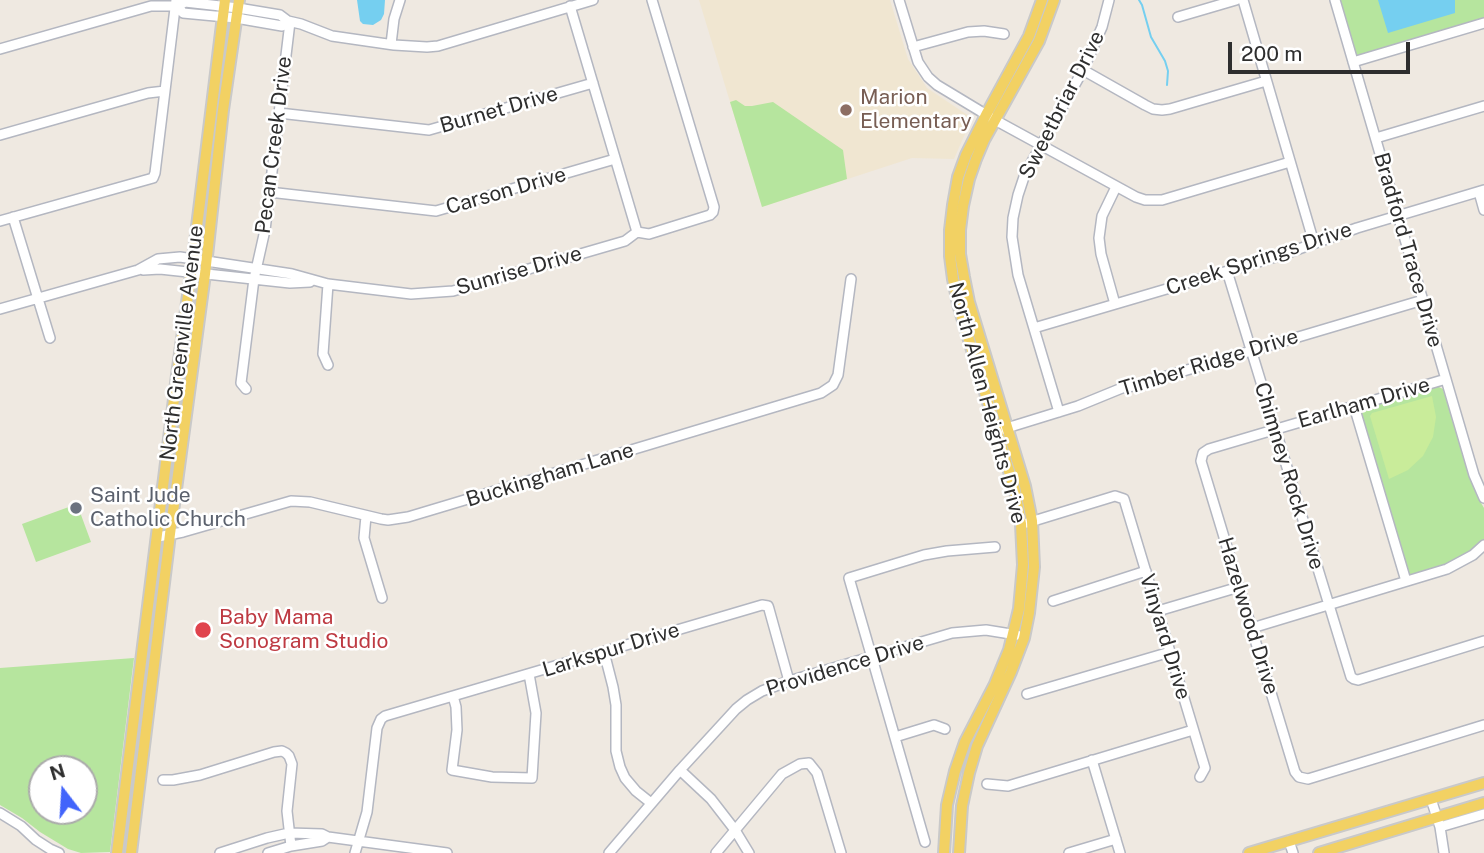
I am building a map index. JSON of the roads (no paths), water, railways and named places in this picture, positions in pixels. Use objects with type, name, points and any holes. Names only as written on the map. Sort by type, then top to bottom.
[{"type":"main road","name":"North Allen Heights Drive","points":[[960,853],[962,806],[969,773],[977,746],[1011,673],[1019,636],[1023,544],[1027,523],[1025,486],[1002,429],[969,302],[960,254],[963,206],[969,179],[990,118],[1029,36],[1042,0]]},
{"type":"main road","name":"North Allen Heights Drive","points":[[990,118],[1039,41],[1054,0]]},
{"type":"main road","name":"North Greenville Avenue","points":[[117,853],[224,8]]},
{"type":"main road","name":"North Greenville Avenue","points":[[131,853],[190,376],[207,261],[223,110],[238,9]]},
{"type":"main road","points":[[177,375],[190,376]]},
{"type":"main road","name":"North Allen Heights Drive","points":[[944,853],[947,805],[965,742],[1019,636]]},
{"type":"main road","points":[[1250,853],[1484,783]]},
{"type":"main road","points":[[1319,853],[1438,822],[1484,803]]},
{"type":"street","points":[[0,49],[151,6],[186,2],[280,15],[289,22],[332,36],[417,47],[438,46],[593,0]]},
{"type":"street","name":"Sunrise Drive","points":[[0,309],[138,270],[158,259],[180,257],[411,294],[453,291],[625,241],[637,232],[649,234],[708,216],[714,207],[652,0]]},
{"type":"street","points":[[899,0],[918,62],[933,82],[990,118],[1145,200],[1161,200],[1290,162]]},
{"type":"street","name":"Sweetbriar Drive","points":[[1059,412],[1017,275],[1012,237],[1013,218],[1025,174],[1083,70],[1102,27],[1109,0]]},
{"type":"street","points":[[1178,17],[1236,0]]},
{"type":"street","points":[[1243,0],[1314,243]]},
{"type":"street","name":"Bradford Trace Drive","points":[[1335,0],[1446,379],[1479,474],[1484,498]]},
{"type":"street","points":[[391,44],[394,19],[400,2]]},
{"type":"street","points":[[0,221],[152,178],[155,173],[176,4]]},
{"type":"street","points":[[570,6],[637,232]]},
{"type":"street","name":"Pecan Creek Drive","points":[[246,389],[242,383],[255,268],[270,192],[289,22]]},
{"type":"street","points":[[1353,62],[1484,23]]},
{"type":"street","points":[[913,47],[968,32],[1004,34]]},
{"type":"street","points":[[1083,70],[1145,105],[1162,110],[1266,81]]},
{"type":"street","name":"Burnet Drive","points":[[279,113],[429,130],[593,83]]},
{"type":"street","points":[[0,135],[148,93],[165,91]]},
{"type":"street","points":[[1376,138],[1484,106]]},
{"type":"street","name":"Carson Drive","points":[[270,192],[436,211],[615,159]]},
{"type":"street","points":[[1115,304],[1099,238],[1102,216],[1116,187]]},
{"type":"street","points":[[1481,191],[1484,210]]},
{"type":"street","name":"Creek Springs Drive","points":[[1034,328],[1282,255],[1357,228],[1481,191]]},
{"type":"street","points":[[13,217],[50,338]]},
{"type":"street","name":"Sunrise Drive","points":[[138,270],[160,269],[290,282],[323,282]]},
{"type":"street","name":"Chimney Rock Drive","points":[[1227,271],[1350,675],[1358,680],[1484,642]]},
{"type":"street","name":"Buckingham Lane","points":[[158,537],[291,501],[310,502],[388,520],[408,517],[821,393],[833,384],[838,375],[851,279]]},
{"type":"street","points":[[323,282],[323,354],[328,365]]},
{"type":"street","name":"Timber Ridge Drive","points":[[1002,429],[1078,407],[1122,388],[1423,300]]},
{"type":"street","name":"Earlham Drive","points":[[1203,453],[1446,379]]},
{"type":"street","points":[[1354,406],[1406,582]]},
{"type":"street","name":"Hazelwood Drive","points":[[1203,453],[1201,461],[1295,772],[1300,778],[1308,779],[1484,725]]},
{"type":"street","name":"Vinyard Drive","points":[[1027,523],[1115,496],[1125,502],[1205,768],[1200,777]]},
{"type":"street","points":[[366,516],[364,538],[382,598]]},
{"type":"street","points":[[1252,628],[1447,569],[1459,564],[1484,545]]},
{"type":"street","points":[[925,842],[849,578],[924,555],[995,547]]},
{"type":"street","points":[[1053,600],[1146,571]]},
{"type":"street","points":[[1158,611],[1239,587]]},
{"type":"street","name":"Larkspur Drive","points":[[358,841],[367,812],[377,727],[385,716],[764,605],[769,609],[789,681]]},
{"type":"street","name":"Providence Drive","points":[[609,853],[736,709],[762,691],[945,635],[986,630],[1019,636]]},
{"type":"street","points":[[604,652],[614,687],[616,751],[620,767],[625,778],[651,803]]},
{"type":"street","points":[[1027,694],[1170,652]]},
{"type":"street","points":[[453,696],[457,730],[452,770],[492,777],[532,778],[537,713],[529,674]]},
{"type":"street","points":[[895,737],[934,726],[946,729]]},
{"type":"street","points":[[987,784],[1008,786],[1193,730]]},
{"type":"street","points":[[163,780],[200,775],[274,752],[286,753],[292,764],[287,811],[291,846]]},
{"type":"street","points":[[1092,760],[1120,853]]},
{"type":"street","points":[[716,853],[782,774],[800,764],[809,763],[817,773],[841,853]]},
{"type":"street","points":[[680,770],[710,799],[735,830],[749,853]]},
{"type":"street","points":[[1431,799],[1444,853]]},
{"type":"street","points":[[0,813],[22,826],[36,840],[59,853]]},
{"type":"street","points":[[1438,822],[1484,814]]},
{"type":"street","points":[[220,853],[289,833],[322,834],[447,853]]},
{"type":"street","points":[[268,853],[322,841],[328,837]]},
{"type":"street","points":[[1069,853],[1116,839]]},
{"type":"street","points":[[355,853],[358,841]]},
{"type":"street","points":[[1289,841],[1293,853]]},
{"type":"water","points":[[357,0],[385,0],[381,20],[373,25],[363,24],[360,21]]},
{"type":"water","points":[[1378,0],[1455,0],[1455,13],[1388,33]]},
{"type":"waterway","points":[[1139,0],[1151,37],[1165,61],[1168,71],[1167,85]]},
{"type":"place","name":"Marion Elementary","points":[[846,110]]},
{"type":"place","name":"Saint Jude Catholic Church","points":[[76,508]]},
{"type":"place","name":"Baby Mama Sonogram Studio","points":[[203,630]]}]
